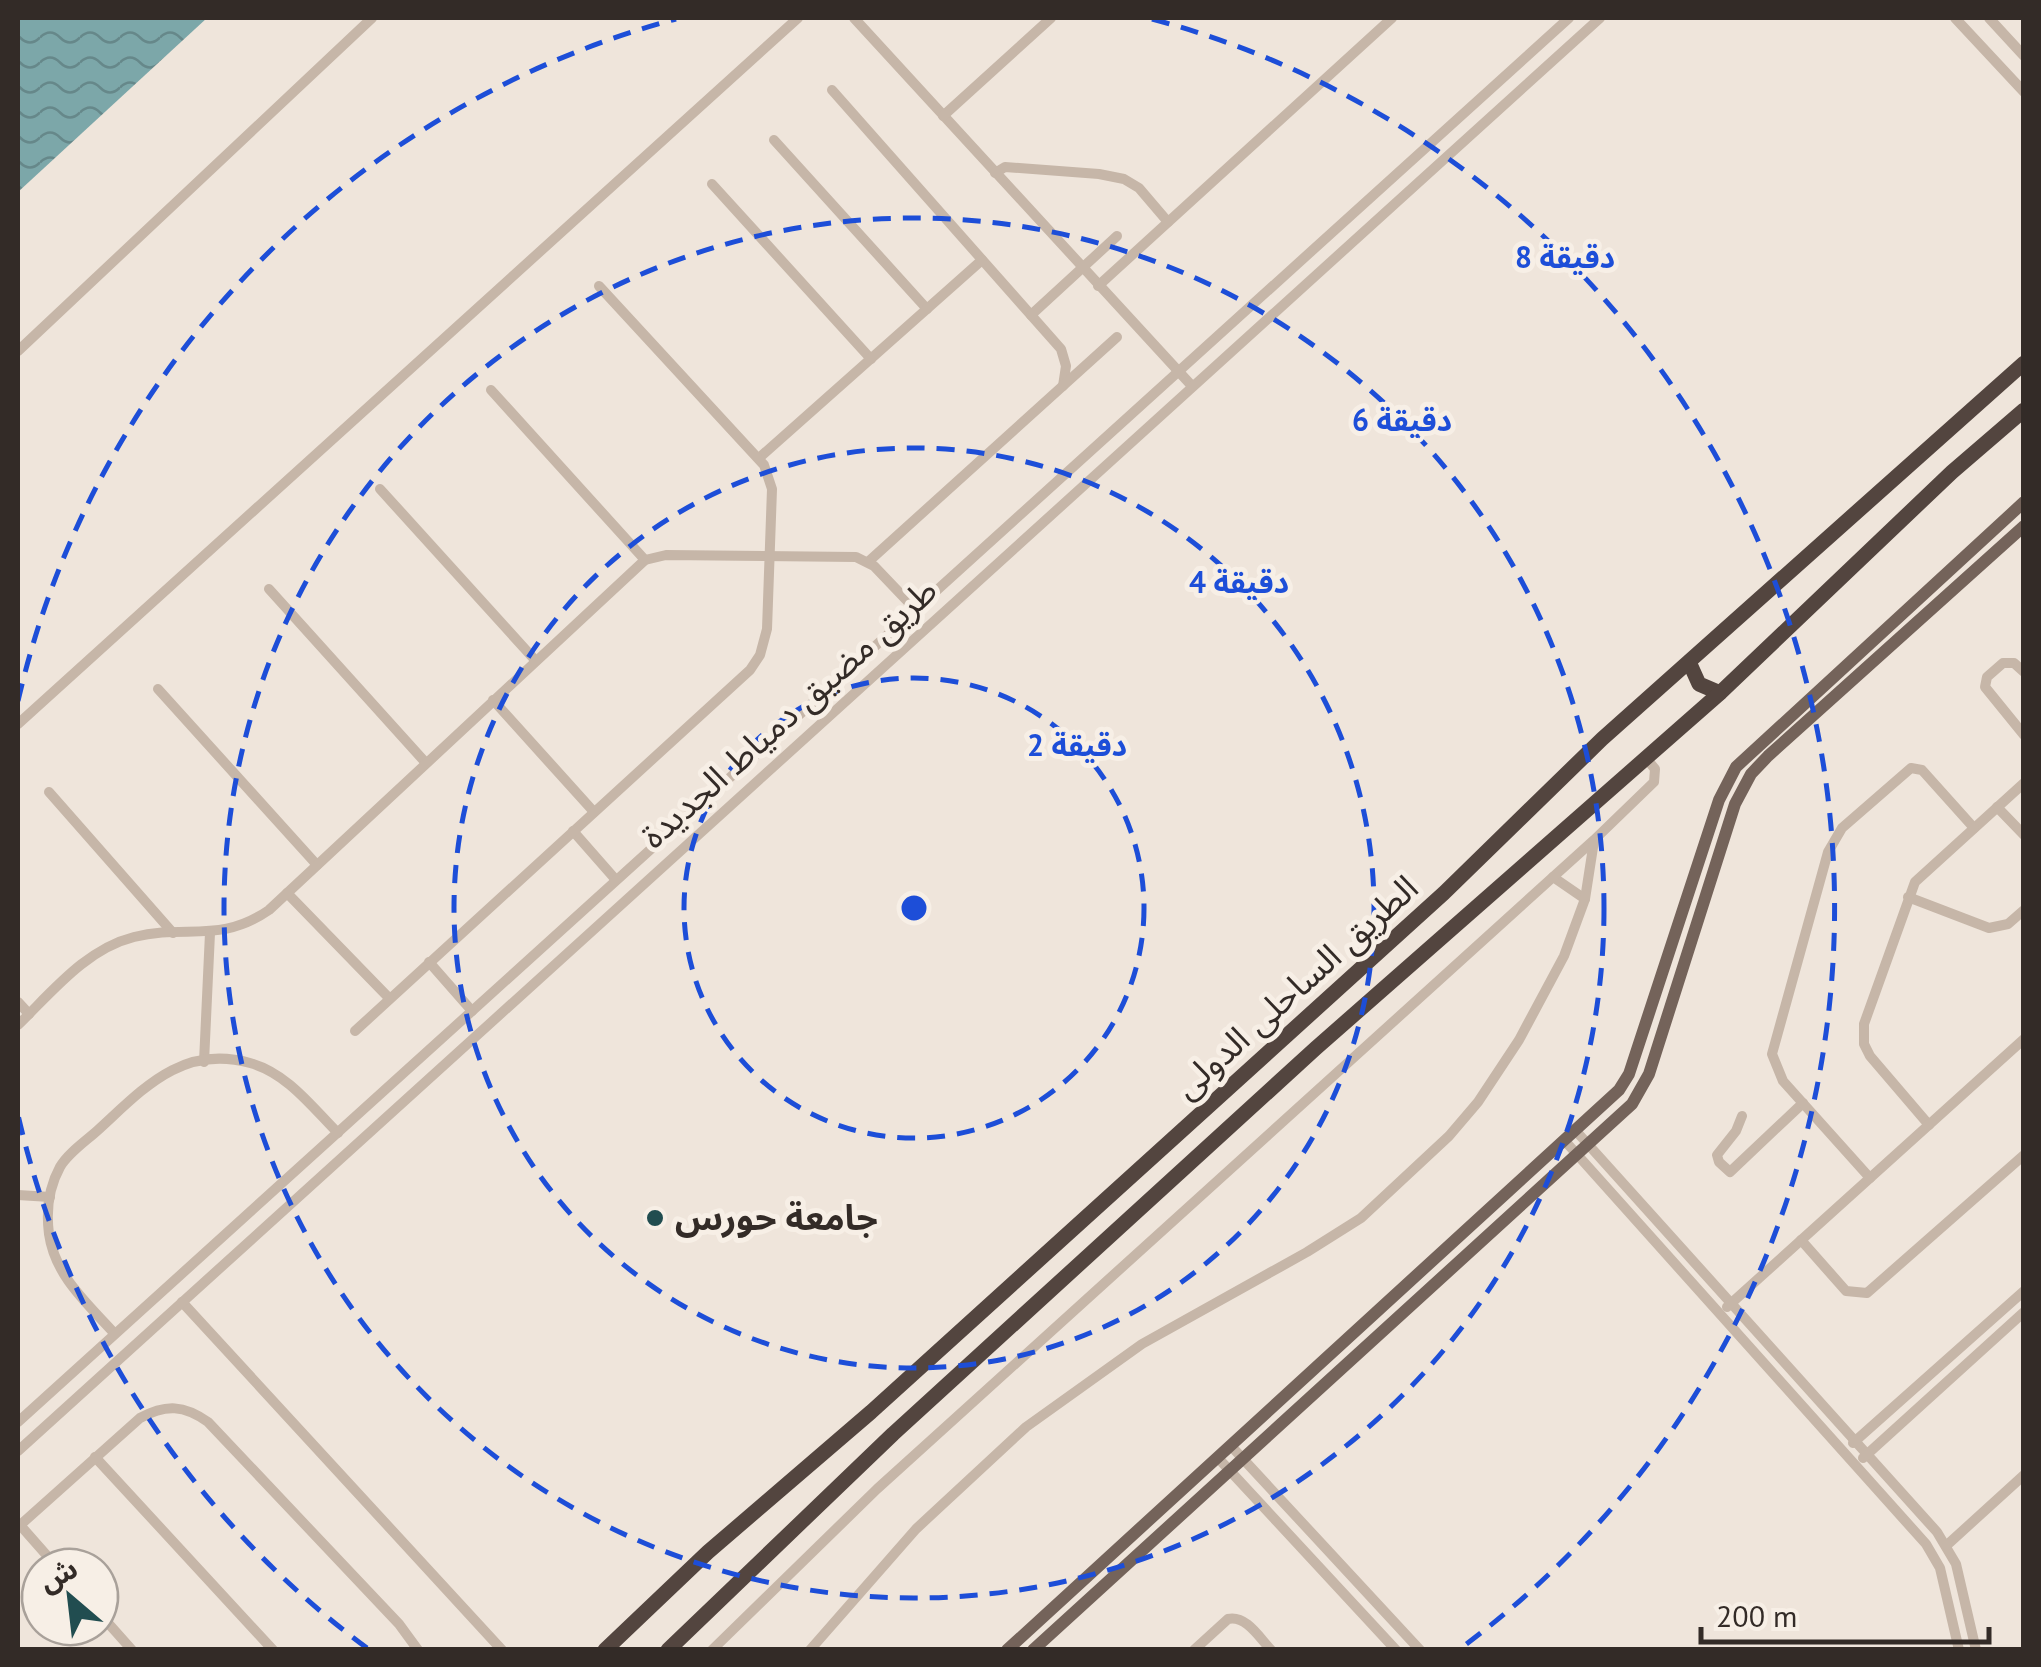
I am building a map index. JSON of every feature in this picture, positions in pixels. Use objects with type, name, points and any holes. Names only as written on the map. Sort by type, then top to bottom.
[{"type":"highway","name":"الطريق الساحلى الدولى","points":[[605,1650],[708,1552],[872,1412],[1458,881],[1581,758],[2024,364]]},
{"type":"highway","name":"الطريق الساحلى الدولى","points":[[668,1650],[908,1421],[1260,1099],[1720,693],[1952,472],[2024,410]]},
{"type":"highway","points":[[1690,664],[1699,684],[1720,693]]},
{"type":"main road","points":[[1007,1650],[1612,1098],[1629,1074],[1719,800],[1736,767],[2024,502]]},
{"type":"main road","points":[[1034,1650],[1626,1111],[1646,1082],[1735,804],[1751,774],[2024,526]]},
{"type":"street","points":[[18,351],[372,18]]},
{"type":"street","points":[[18,724],[798,18]]},
{"type":"street","points":[[943,116],[1051,18]]},
{"type":"street","points":[[1098,286],[1392,18]]},
{"type":"street","name":"طريق مضيق دمياط الجديدة","points":[[18,1422],[1569,18]]},
{"type":"street","name":"طريق مضيق دمياط الجديدة","points":[[18,1451],[1600,18]]},
{"type":"street","points":[[1955,18],[2024,92]]},
{"type":"street","points":[[1989,18],[2024,56]]},
{"type":"street","points":[[861,20],[943,116],[1192,386]]},
{"type":"street","points":[[832,90],[1063,354],[1066,372],[1062,386]]},
{"type":"street","points":[[1459,117],[1474,132]]},
{"type":"street","points":[[774,140],[928,309]]},
{"type":"street","points":[[996,173],[1004,167],[1116,176],[1138,188],[1168,222]]},
{"type":"street","points":[[712,184],[871,359]]},
{"type":"street","points":[[1031,315],[1117,236]]},
{"type":"street","points":[[760,458],[982,260]]},
{"type":"street","points":[[355,1031],[755,663],[767,629],[772,489],[760,458],[599,286]]},
{"type":"street","points":[[868,562],[1117,337]]},
{"type":"street","points":[[491,390],[645,560]]},
{"type":"street","points":[[380,489],[535,660]]},
{"type":"street","points":[[18,1025],[98,952],[134,937],[210,933],[258,917],[645,560],[666,555],[850,556],[868,562],[914,609]]},
{"type":"street","points":[[269,589],[426,763]]},
{"type":"street","points":[[2024,672],[2014,663],[2003,663],[1987,677],[1984,686],[2024,735]]},
{"type":"street","points":[[849,668],[864,682]]},
{"type":"street","points":[[158,688],[317,866]]},
{"type":"street","points":[[493,700],[594,812]]},
{"type":"street","points":[[712,1650],[876,1489],[1594,840],[1654,782],[1655,769],[1646,758]]},
{"type":"street","points":[[1870,1178],[1777,1072],[1772,1047],[1835,837],[1904,771],[1915,768],[1925,773],[1974,828]]},
{"type":"street","points":[[1929,1124],[1870,1056],[1862,1037],[1908,897],[1919,877],[2024,783]]},
{"type":"street","points":[[49,792],[174,933]]},
{"type":"street","points":[[1996,808],[2024,835]]},
{"type":"street","points":[[573,831],[616,880]]},
{"type":"street","points":[[810,1650],[916,1528],[1026,1427],[1142,1344],[1362,1218],[1449,1136],[1478,1102],[1520,1040],[1564,956],[1585,899],[1594,840]]},
{"type":"street","points":[[1552,877],[1585,899]]},
{"type":"street","points":[[288,893],[389,998]]},
{"type":"street","points":[[1908,897],[1990,928],[2008,924],[2024,910]]},
{"type":"street","points":[[204,1062],[210,933]]},
{"type":"street","points":[[429,962],[472,1011]]},
{"type":"street","points":[[18,1002],[29,1014]]},
{"type":"street","points":[[1719,1314],[2024,1040]]},
{"type":"street","points":[[114,1333],[68,1282],[58,1265],[48,1227],[50,1197],[63,1162],[155,1077],[184,1065],[240,1061],[275,1074],[338,1133]]},
{"type":"street","points":[[1742,1116],[1717,1156],[1731,1172],[1803,1104]]},
{"type":"street","points":[[1570,1136],[1730,1304],[1947,1545],[1959,1574],[1976,1650]]},
{"type":"street","points":[[1583,1150],[1719,1314],[1936,1558],[1959,1650]]},
{"type":"street","points":[[1801,1240],[1846,1290],[1867,1294],[2024,1155]]},
{"type":"street","points":[[273,1191],[288,1205]]},
{"type":"street","points":[[18,1196],[50,1197]]},
{"type":"street","points":[[1843,1452],[2024,1291]]},
{"type":"street","points":[[182,1302],[502,1650]]},
{"type":"street","points":[[1855,1465],[2024,1312]]},
{"type":"street","points":[[1928,1376],[1939,1388]]},
{"type":"street","points":[[39,1547],[19,1526],[140,1418],[156,1409],[175,1407],[193,1412],[218,1432],[399,1624],[418,1650]]},
{"type":"street","points":[[1232,1447],[1420,1649]]},
{"type":"street","points":[[94,1457],[273,1650]]},
{"type":"street","points":[[1219,1459],[1396,1650]]},
{"type":"street","points":[[1947,1545],[2024,1475]]},
{"type":"street","points":[[1194,1650],[1235,1617],[1244,1621],[1271,1650]]},
{"type":"water","points":[[18,18],[207,18],[18,192]]},
{"type":"place","name":"جامعة حورس","points":[[655,1218]]}]
